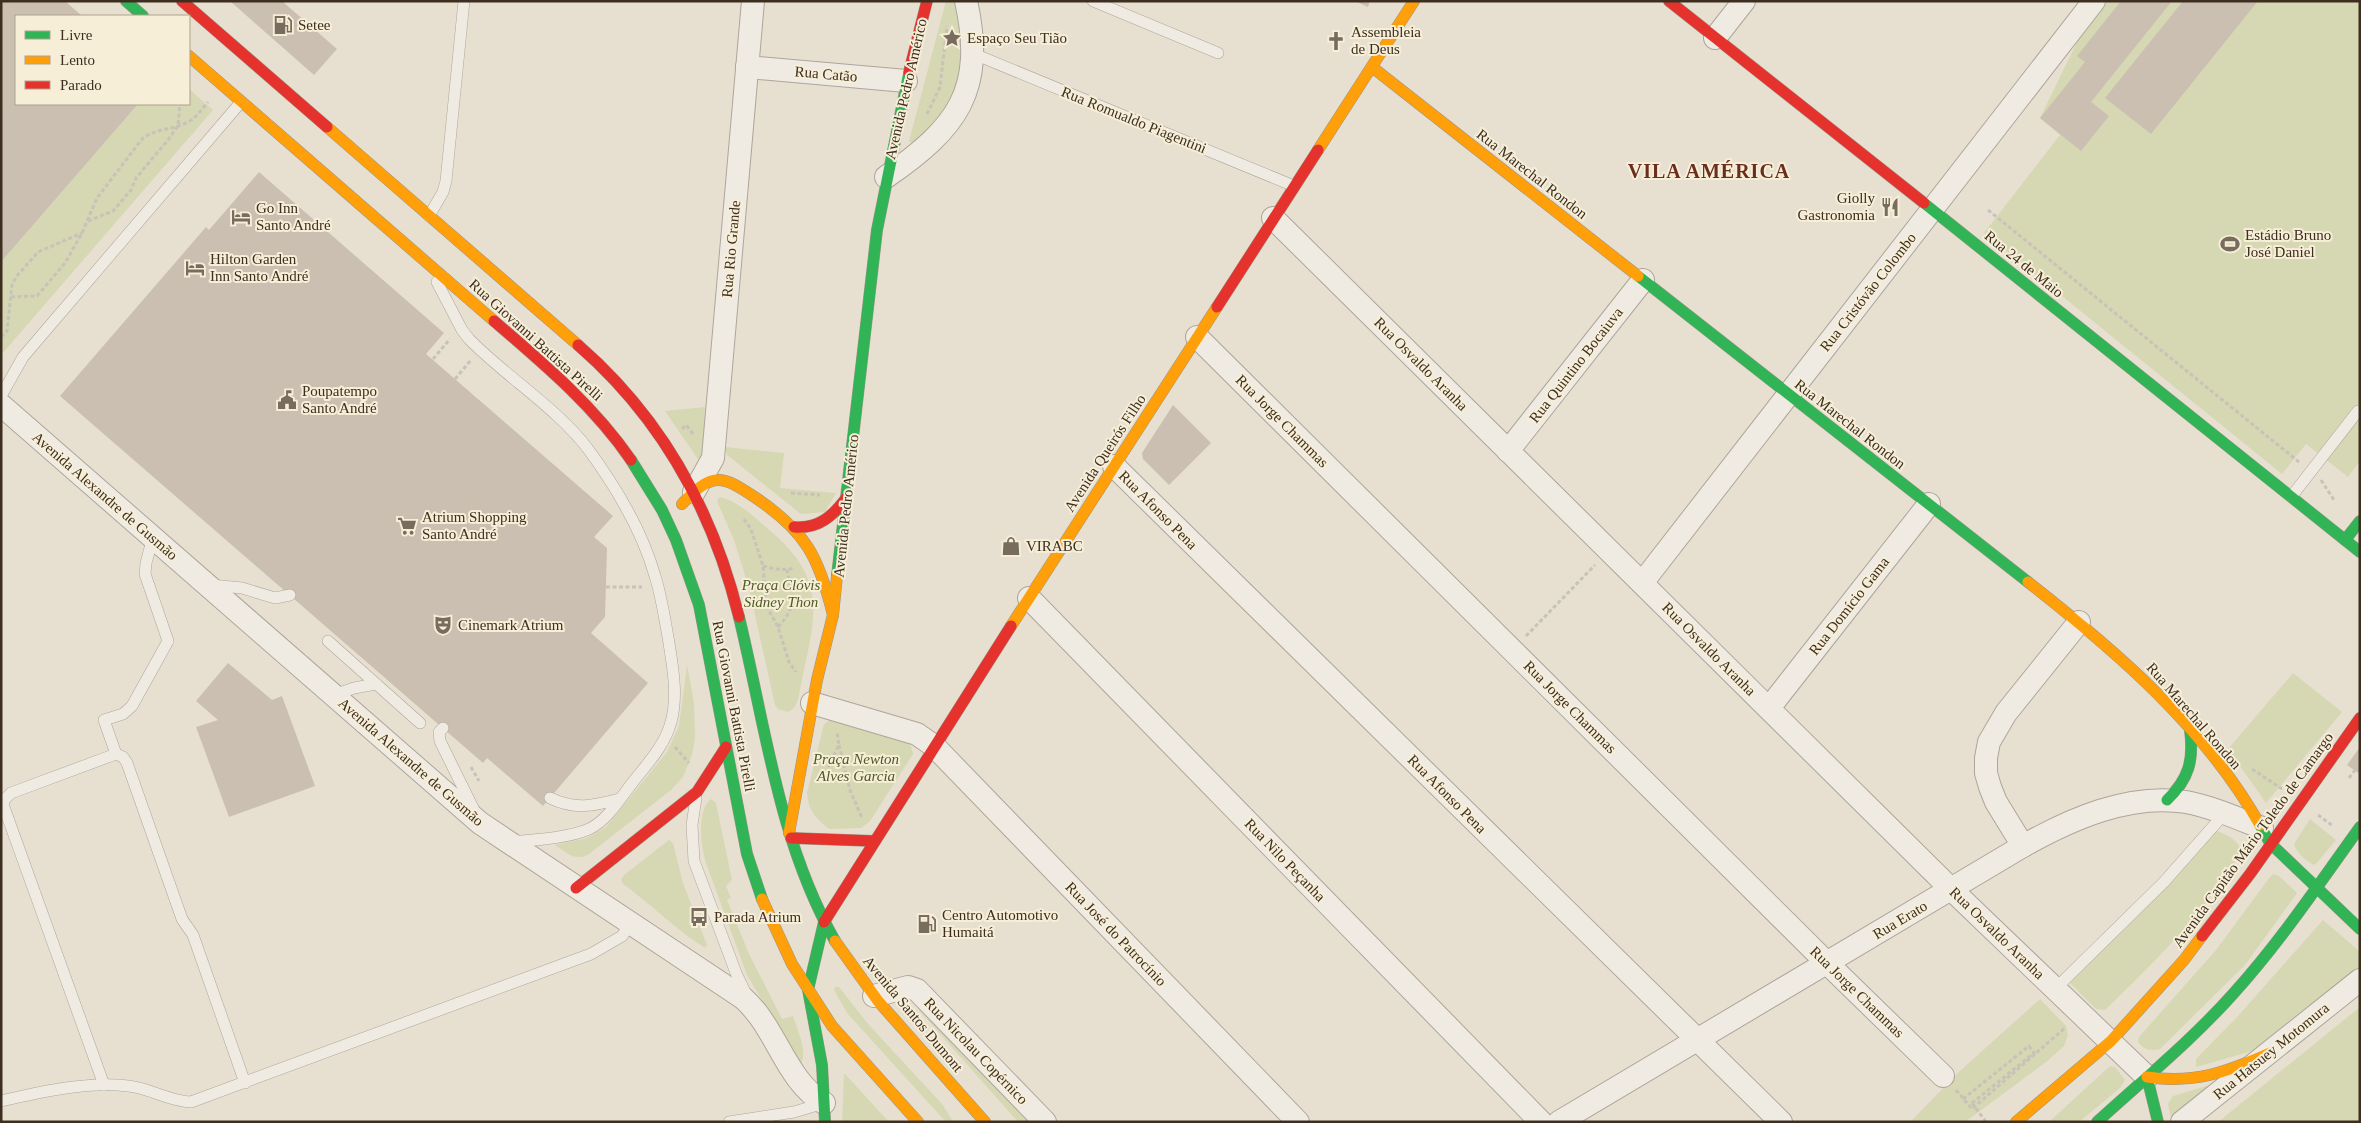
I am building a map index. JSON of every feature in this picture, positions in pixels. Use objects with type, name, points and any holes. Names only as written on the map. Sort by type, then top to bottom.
[{"type":"main road","points":[[126,1],[142,15]]},
{"type":"main road","name":"Rua Giovanni Battista Pirelli","points":[[182,1],[587,352],[633,400],[679,465],[715,537],[733,591],[777,789],[790,836],[804,876],[824,922]]},
{"type":"main road","name":"Avenida Pedro Américo","points":[[790,836],[812,702],[833,615],[877,230],[906,81],[927,1]]},
{"type":"main road","name":"Avenida Queirós Filho","points":[[824,922],[934,746],[1414,1]]},
{"type":"main road","name":"Rua 24 de Maio","points":[[1668,1],[1932,209],[2360,552]]},
{"type":"main road","name":"Rua Giovanni Battista Pirelli","points":[[190,57],[580,397],[615,436],[636,464],[668,519],[685,558],[699,605],[747,854],[758,892],[774,930],[808,990]]},
{"type":"main road","name":"Rua Marechal Rondon","points":[[1372,67],[2079,622],[2140,675],[2219,764],[2266,836],[2316,888],[2360,929]]},
{"type":"main road","points":[[668,519],[694,492],[708,481],[717,478],[728,480],[794,527],[822,576],[833,615]]},
{"type":"main road","points":[[794,527],[803,529],[821,525],[833,515],[847,497]]},
{"type":"main road","points":[[2345,540],[2359,521]]},
{"type":"main road","name":"Avenida Capitão Mário Toledo de Camargo","points":[[2016,1122],[2111,1041],[2184,960],[2250,874],[2266,836],[2360,718]]},
{"type":"main road","points":[[2167,800],[2182,787],[2189,774],[2194,750],[2190,730]]},
{"type":"main road","points":[[576,888],[698,792],[726,747]]},
{"type":"main road","points":[[2097,1122],[2203,1026],[2234,994],[2262,961],[2360,827]]},
{"type":"main road","points":[[790,836],[875,840]]},
{"type":"main road","points":[[824,922],[808,990],[822,1065],[824,1112]]},
{"type":"main road","name":"Avenida Santos Dumont","points":[[824,922],[847,960],[874,996],[977,1116],[985,1122]]},
{"type":"main road","points":[[808,990],[832,1026],[918,1122]]},
{"type":"main road","points":[[2147,1077],[2172,1082],[2202,1078],[2231,1070],[2270,1053]]},
{"type":"main road","points":[[2147,1077],[2153,1095],[2158,1122]]},
{"type":"main road","points":[[977,1116],[996,1122]]},
{"type":"street","name":"Rua Rio Grande","points":[[694,492],[713,458],[753,1]]},
{"type":"street","name":"Avenida Pedro Américo","points":[[886,177],[911,159],[944,129],[962,99],[969,81],[974,54],[972,30],[966,1]]},
{"type":"street","points":[[1716,38],[1744,1]]},
{"type":"street","name":"Rua Cristóvão Colombo","points":[[1642,583],[2094,1]]},
{"type":"street","name":"Rua Catão","points":[[747,68],[906,81]]},
{"type":"street","name":"Rua Osvaldo Aranha","points":[[1273,218],[1952,890],[2147,1077]]},
{"type":"street","name":"Rua Quintino Bocaiuva","points":[[1508,451],[1643,280]]},
{"type":"street","name":"Rua Jorge Chammas","points":[[1197,337],[1943,1076]]},
{"type":"street","name":"Avenida Alexandre de Gusmão","points":[[1,406],[480,823],[752,1006],[770,1030],[802,1085],[824,1112]]},
{"type":"street","name":"Rua Afonso Pena","points":[[1114,466],[1781,1122]]},
{"type":"street","name":"Rua Domício Gama","points":[[1768,708],[1929,504]]},
{"type":"street","name":"Rua Nilo Peçanha","points":[[1029,598],[1541,1122]]},
{"type":"street","points":[[2023,846],[1996,802],[1990,787],[1986,773],[1989,742],[2006,713],[2079,622]]},
{"type":"street","points":[[812,702],[917,734],[934,746]]},
{"type":"street","name":"Rua José do Patrocínio","points":[[934,746],[1298,1122]]},
{"type":"street","name":"Rua Erato","points":[[1559,1122],[1952,890],[2023,846],[2051,830],[2085,816],[2111,808],[2148,801],[2186,802],[2225,813],[2266,836]]},
{"type":"street","name":"Rua Hatsuey Motomura","points":[[2182,1122],[2360,980]]},
{"type":"street","name":"Rua Nicolau Copérnico","points":[[874,996],[908,987],[917,990],[1045,1122]]},
{"type":"lane","points":[[429,216],[443,192],[446,180],[464,1]]},
{"type":"lane","points":[[1093,1],[1218,53]]},
{"type":"lane","name":"Rua Romualdo Piagentini","points":[[974,54],[1294,186]]},
{"type":"lane","points":[[1,396],[23,357],[241,102]]},
{"type":"lane","points":[[427,262],[462,330],[479,350],[580,439],[610,482],[640,534],[655,576],[672,663],[674,702],[671,724],[666,736],[657,751],[603,820],[583,831],[508,842]]},
{"type":"lane","points":[[2292,497],[2358,411]]},
{"type":"lane","points":[[116,754],[104,720],[123,714],[132,706],[168,641],[145,574],[153,538]]},
{"type":"lane","points":[[207,584],[242,588],[275,598],[290,595]]},
{"type":"lane","points":[[328,641],[420,723]]},
{"type":"lane","points":[[334,695],[354,688],[376,684]]},
{"type":"lane","points":[[443,728],[440,732],[440,741],[480,823]]},
{"type":"lane","points":[[104,1085],[7,817],[3,801],[11,793],[116,754],[123,757],[127,763],[182,919],[193,934],[245,1083]]},
{"type":"lane","points":[[698,792],[692,825],[694,861],[736,973],[752,1006]]},
{"type":"lane","points":[[550,798],[561,803],[583,807],[619,799]]},
{"type":"lane","points":[[2055,989],[2157,888],[2225,813]]},
{"type":"lane","points":[[1,1101],[42,1092],[104,1085],[130,1086],[179,1102],[191,1102],[591,954],[622,936],[631,923]]},
{"type":"lane","points":[[729,1122],[794,1112],[824,1112]]},
{"type":"path","points":[[925,119],[940,87],[948,23]]},
{"type":"path","points":[[919,30],[944,43],[974,54]]},
{"type":"path","points":[[10,297],[37,296],[65,263],[82,233],[97,198],[142,139],[148,134],[187,123],[212,98]]},
{"type":"path","points":[[87,221],[113,211],[131,190],[136,178],[178,126],[180,105]]},
{"type":"path","points":[[1988,210],[2323,482],[2337,505],[2359,521]]},
{"type":"path","points":[[1,337],[6,331],[12,285],[16,277],[38,252],[82,233]]},
{"type":"path","points":[[433,359],[451,339]]},
{"type":"path","points":[[455,378],[479,350]]},
{"type":"path","points":[[788,492],[847,497]]},
{"type":"path","points":[[739,514],[751,529],[763,566],[766,605],[778,627],[791,666],[802,677],[817,680]]},
{"type":"path","points":[[1512,649],[1609,551]]},
{"type":"path","points":[[778,627],[792,608],[787,570]]},
{"type":"path","points":[[640,579],[645,597]]},
{"type":"path","points":[[606,587],[642,587]]},
{"type":"path","points":[[835,709],[839,745],[854,802],[875,840]]},
{"type":"path","points":[[666,736],[692,766]]},
{"type":"path","points":[[822,780],[839,745]]},
{"type":"path","points":[[1943,1076],[1972,1109],[2081,1014]]},
{"type":"path","points":[[1963,1099],[2029,1046],[2034,1053],[1972,1103],[1986,1122]]},
{"type":"green space","points":[[946,1],[957,1],[961,47],[958,75],[948,103],[940,117],[914,145],[909,141]]},
{"type":"green space","name":"Estádio Bruno José Daniel","points":[[2108,1],[2360,1],[2360,461],[2348,477],[2306,444],[2282,474],[1984,233],[2060,135],[2040,118],[2079,38]]},
{"type":"green space","points":[[190,90],[213,110],[1,355],[1,262],[137,105],[190,105]]},
{"type":"green space","points":[[705,407],[703,457],[698,459],[665,411]]},
{"type":"green space","points":[[725,447],[784,453],[780,488],[836,493],[825,512],[801,514],[727,455]]},
{"type":"green space","name":"Praça Clóvis Sidney Thon","points":[[720,497],[733,502],[745,510],[789,548],[803,568],[811,587],[813,607],[808,649],[798,700],[794,708],[788,712],[778,709],[775,705],[749,588],[734,540],[717,501]]},
{"type":"green space","points":[[687,665],[694,703],[695,738],[692,755],[683,777],[671,790],[589,854],[575,857],[555,845],[587,838],[606,827],[667,752],[679,726]]},
{"type":"green space","points":[[2293,673],[2342,712],[2266,803],[2228,749]]},
{"type":"green space","name":"Praça Newton Alves Garcia","points":[[832,719],[910,742],[913,754],[870,821],[861,828],[829,829],[820,822],[809,804],[807,793],[824,724]]},
{"type":"green space","points":[[711,799],[716,803],[732,880],[726,886],[731,898],[727,900],[749,954],[782,1019],[793,1016],[803,1048],[800,1065],[747,975],[706,863],[701,830],[703,812],[706,804]]},
{"type":"green space","points":[[2310,819],[2336,840],[2315,865],[2302,857],[2294,844]]},
{"type":"green space","points":[[2208,828],[2223,833],[2239,845],[2241,850],[2228,872],[2196,915],[2161,954],[2105,1010],[2096,1009],[2063,976],[2162,879]]},
{"type":"green space","points":[[669,840],[673,843],[683,883],[707,945],[705,948],[623,884],[621,880],[624,875]]},
{"type":"green space","points":[[2274,874],[2279,876],[2297,893],[2245,965],[2160,1049],[2151,1050],[2143,1047],[2138,1042],[2139,1037],[2216,950]]},
{"type":"green space","points":[[2323,920],[2359,951],[2360,970],[2263,1048],[2196,1067],[2196,1059],[2238,1016]]},
{"type":"green space","points":[[835,987],[839,987],[868,1024],[943,1105],[953,1122],[946,1122],[847,1013],[834,990]]},
{"type":"green space","points":[[918,999],[1031,1122],[1018,1122],[918,1009]]},
{"type":"green space","points":[[2040,999],[2066,1026],[2068,1035],[2064,1046],[2046,1062],[1965,1122],[1910,1122],[1961,1070]]},
{"type":"green space","points":[[2360,1007],[2360,1122],[2218,1122]]},
{"type":"green space","points":[[2110,1066],[2115,1067],[2125,1080],[2120,1088],[2079,1122],[2049,1122]]},
{"type":"green space","points":[[844,1073],[889,1122],[842,1122]]},
{"type":"green space","points":[[2210,1085],[2172,1122],[2168,1104],[2173,1096]]},
{"type":"building","points":[[1,1],[65,1],[81,15],[15,15],[15,105],[137,105],[1,262]]},
{"type":"building","name":"Setee","points":[[230,1],[282,1],[337,49],[314,75]]},
{"type":"building","points":[[1355,1],[1370,1],[1368,7]]},
{"type":"building","points":[[2121,1],[2172,1],[2091,102],[2109,116],[2081,151],[2040,118],[2085,62],[2077,56]]},
{"type":"building","points":[[2183,1],[2258,1],[2151,134],[2105,98]]},
{"type":"building","name":"Atrium Shopping Santo André","points":[[259,172],[444,333],[426,354],[613,516],[594,537],[607,548],[605,617],[591,633],[648,683],[543,806],[487,758],[483,763],[60,396],[206,227],[209,230]]},
{"type":"building","points":[[1173,405],[1211,443],[1169,485],[1143,459],[1142,453]]},
{"type":"building","points":[[228,663],[272,700],[282,696],[315,786],[229,817],[196,727],[218,720],[196,701]]},
{"type":"building","points":[[2360,747],[2360,774],[2347,765]]},
{"type":"traffic: fast","points":[[126,1],[142,15]]},
{"type":"traffic: fast","points":[[837,576],[877,230],[909,72]]},
{"type":"traffic: fast","points":[[1924,203],[2360,552]]},
{"type":"traffic: fast","points":[[1638,276],[2028,582]]},
{"type":"traffic: fast","points":[[631,460],[662,510],[676,540],[699,605],[747,854],[762,899]]},
{"type":"traffic: fast","points":[[2345,540],[2360,521]]},
{"type":"traffic: fast","points":[[739,617],[766,742],[787,823],[816,903],[835,941]]},
{"type":"traffic: fast","points":[[2167,800],[2185,777],[2188,768],[2191,751],[2190,730]]},
{"type":"traffic: fast","points":[[2260,825],[2270,843],[2360,929]]},
{"type":"traffic: fast","points":[[2097,1122],[2184,1044],[2233,994],[2283,933],[2360,827]]},
{"type":"traffic: fast","points":[[824,922],[808,990],[822,1065],[825,1122]]},
{"type":"traffic: fast","points":[[2147,1077],[2158,1122]]},
{"type":"traffic: slow","points":[[1318,150],[1414,1]]},
{"type":"traffic: slow","points":[[190,57],[494,321]]},
{"type":"traffic: slow","points":[[1372,67],[1638,276]]},
{"type":"traffic: slow","points":[[327,127],[578,345]]},
{"type":"traffic: slow","points":[[1011,626],[1217,307]]},
{"type":"traffic: slow","points":[[682,504],[701,486],[717,480],[734,484],[773,510],[799,535],[816,561],[833,615]]},
{"type":"traffic: slow","points":[[789,833],[817,680],[833,615],[837,576]]},
{"type":"traffic: slow","points":[[2028,582],[2094,635],[2156,692],[2212,755],[2238,789],[2260,825]]},
{"type":"traffic: slow","points":[[762,899],[792,964],[832,1026],[918,1122]]},
{"type":"traffic: slow","points":[[2016,1122],[2111,1041],[2184,960],[2202,936]]},
{"type":"traffic: slow","points":[[835,941],[878,1001],[985,1122]]},
{"type":"traffic: slow","points":[[2147,1077],[2180,1079],[2210,1075],[2239,1066],[2270,1053]]},
{"type":"traffic: jam","points":[[182,1],[327,127]]},
{"type":"traffic: jam","points":[[909,72],[927,1]]},
{"type":"traffic: jam","points":[[1669,1],[1924,203]]},
{"type":"traffic: jam","points":[[1217,307],[1318,150]]},
{"type":"traffic: jam","points":[[494,321],[550,370],[585,404],[617,440],[631,460]]},
{"type":"traffic: jam","points":[[578,345],[608,373],[635,403],[659,435],[680,468],[699,503],[715,540],[739,617]]},
{"type":"traffic: jam","points":[[794,527],[811,526],[825,520],[847,497]]},
{"type":"traffic: jam","points":[[824,922],[1011,626]]},
{"type":"traffic: jam","points":[[2202,936],[2250,874],[2360,718]]},
{"type":"traffic: jam","points":[[576,888],[697,792],[726,747]]},
{"type":"traffic: jam","points":[[791,838],[874,841]]},
{"type":"place","name":"Setee","points":[[283,25]]},
{"type":"place","name":"Espaço Seu Tião","points":[[952,38]]},
{"type":"place","name":"Assembleia de Deus","points":[[1336,41]]},
{"type":"place","name":"Giolly Gastronomia","points":[[1890,207]]},
{"type":"place","name":"Go Inn Santo André","points":[[241,217]]},
{"type":"place","name":"Estádio Bruno José Daniel","points":[[2230,244]]},
{"type":"place","name":"Hilton Garden Inn Santo André","points":[[195,268]]},
{"type":"place","name":"Poupatempo Santo André","points":[[287,400]]},
{"type":"place","name":"Atrium Shopping Santo André","points":[[407,526]]},
{"type":"place","name":"VIRABC","points":[[1011,546]]},
{"type":"place","name":"Cinemark Atrium","points":[[443,625]]},
{"type":"place","name":"Parada Atrium","points":[[699,917]]},
{"type":"place","name":"Centro Automotivo Humaitá","points":[[927,924]]},
{"type":"district","name":"VILA AMÉRICA","points":[[1709,171]]}]
